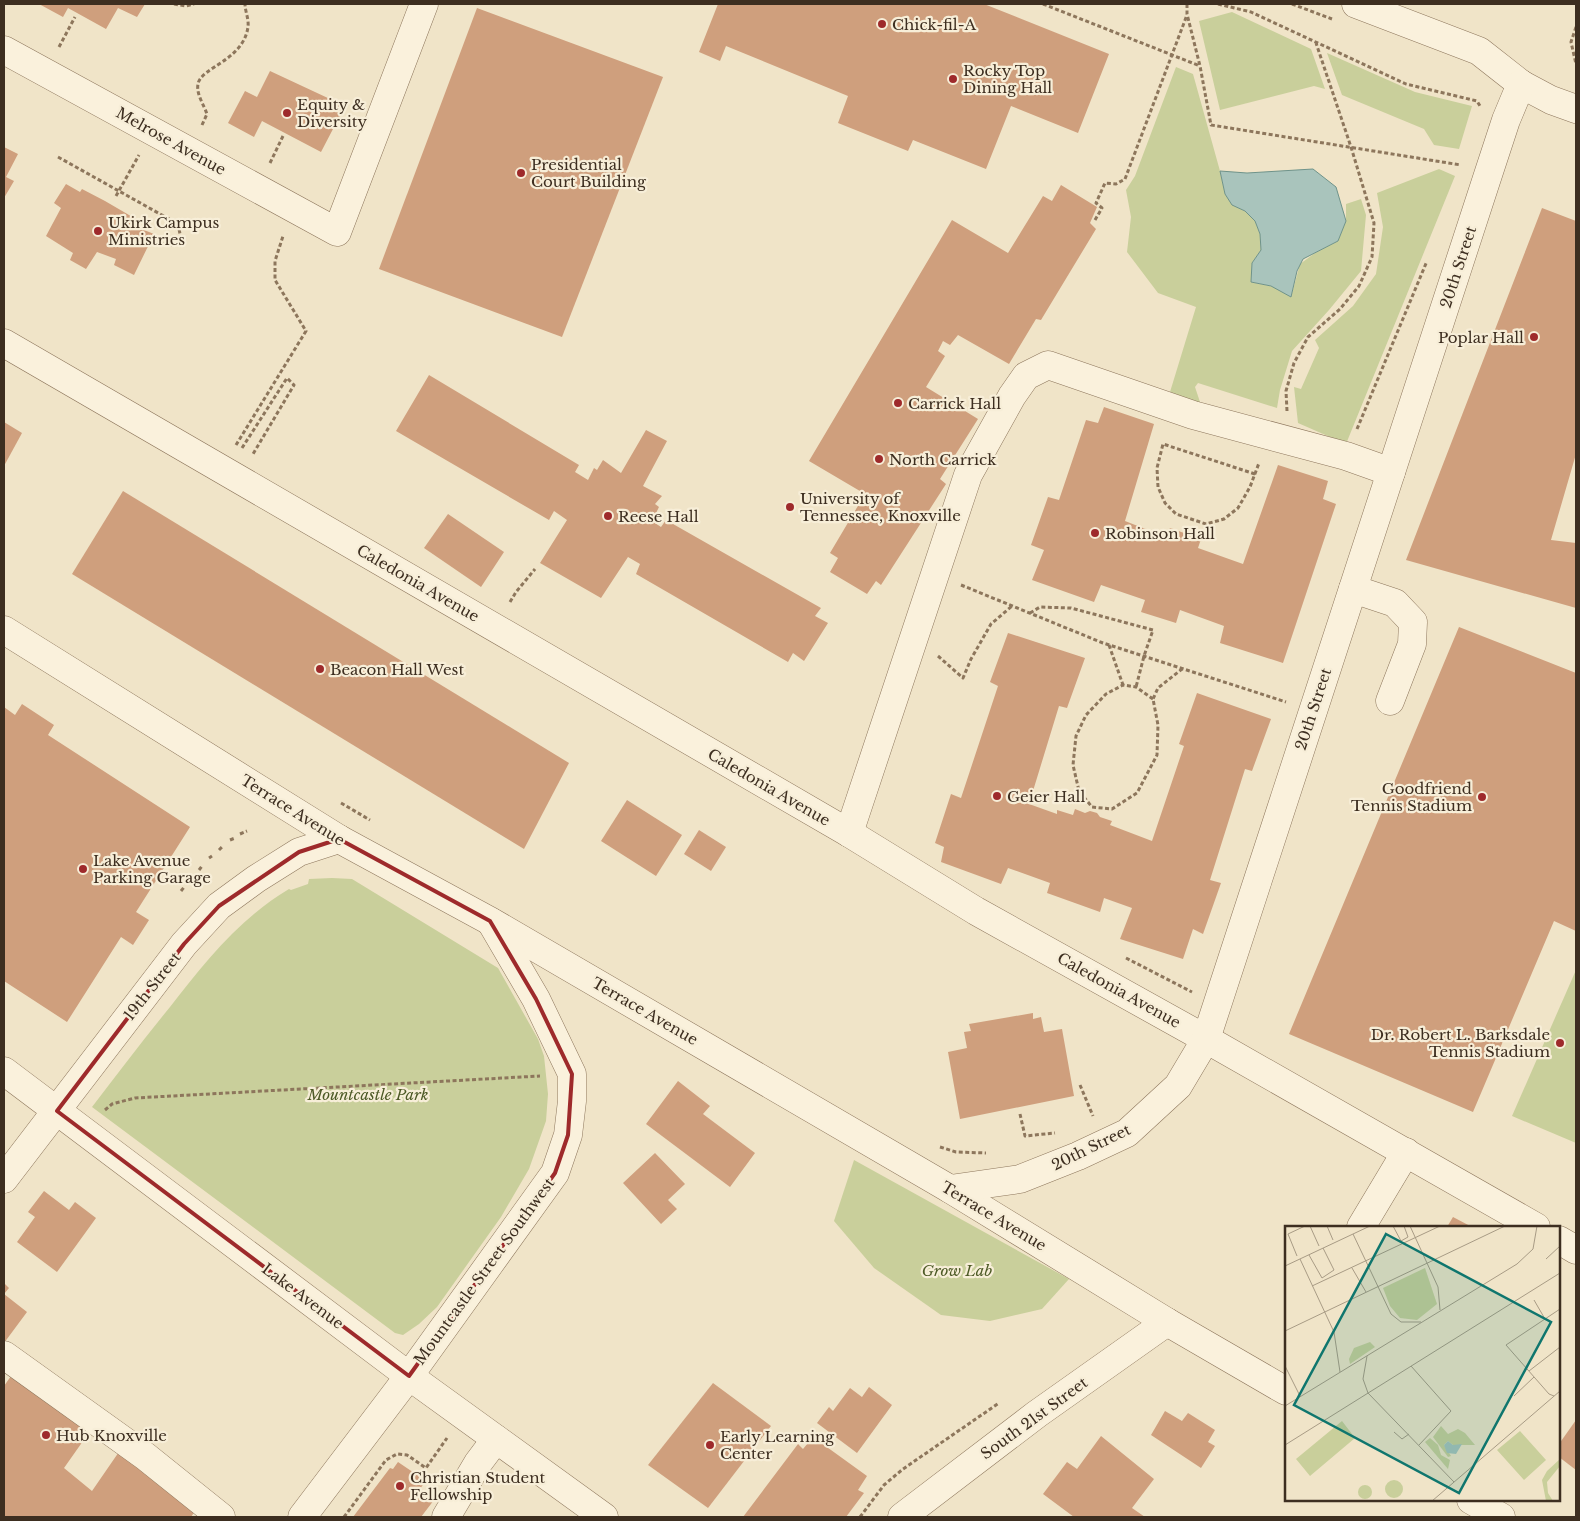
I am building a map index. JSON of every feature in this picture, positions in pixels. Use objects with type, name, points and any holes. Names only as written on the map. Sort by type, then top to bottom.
[{"type":"street","name":"Melrose Avenue","points":[[4,50],[337,232],[424,4]]},
{"type":"street","points":[[1356,4],[1479,51],[1521,84],[1551,100],[1576,109]]},
{"type":"street","name":"20th Street","points":[[950,1188],[1020,1179],[1078,1156],[1127,1133],[1178,1086],[1206,1038],[1503,128],[1521,84]]},
{"type":"street","name":"Caledonia Avenue","points":[[4,343],[850,833],[976,911],[1206,1038],[1534,1226]]},
{"type":"street","points":[[850,833],[968,475],[1012,396],[1026,376],[1048,364],[1192,415],[1346,456],[1391,472]]},
{"type":"street","points":[[1353,588],[1395,603],[1413,622],[1412,644],[1390,701]]},
{"type":"street","name":"Terrace Avenue","points":[[4,630],[339,839],[490,921],[950,1188],[1167,1322],[1285,1390]]},
{"type":"street","name":"19th Street","points":[[4,1179],[184,944],[219,906],[256,878],[299,852],[339,839]]},
{"type":"street","name":"Mountcastle Street Southwest","points":[[302,1517],[408,1376],[555,1173],[568,1135],[572,1101],[572,1074],[536,999],[490,921]]},
{"type":"street","name":"Lake Avenue","points":[[4,1071],[408,1376],[604,1517]]},
{"type":"street","points":[[1362,1226],[1406,1152]]},
{"type":"street","points":[[1560,1241],[1576,1250]]},
{"type":"street","name":"South 21st Street","points":[[902,1517],[1038,1414],[1167,1322]]},
{"type":"street","points":[[4,1355],[145,1456],[221,1517]]},
{"type":"street","points":[[446,1517],[478,1463],[496,1439]]},
{"type":"path","points":[[174,4],[186,6],[194,4]]},
{"type":"path","points":[[200,130],[207,114],[198,93],[198,83],[202,76],[232,56],[243,43],[248,26],[245,4]]},
{"type":"path","points":[[1043,4],[1200,66]]},
{"type":"path","points":[[1187,4],[1187,14],[1200,66],[1211,125],[1466,166]]},
{"type":"path","points":[[1218,4],[1251,12],[1406,84],[1477,101],[1484,112]]},
{"type":"path","points":[[1095,220],[1102,208],[1096,203],[1105,183],[1116,184],[1125,179],[1187,14]]},
{"type":"path","points":[[57,50],[75,17]]},
{"type":"path","points":[[1576,26],[1570,42],[1576,64]]},
{"type":"path","points":[[1288,419],[1286,391],[1294,363],[1308,337],[1340,309],[1359,286],[1372,258],[1374,223],[1351,147],[1315,42]]},
{"type":"path","points":[[116,196],[151,131]]},
{"type":"path","points":[[268,167],[283,136]]},
{"type":"path","points":[[58,157],[178,224],[181,239],[174,245],[166,246],[155,241]]},
{"type":"path","points":[[245,483],[257,464],[250,460],[294,385],[287,378],[241,450],[236,444],[306,331],[276,280],[275,261],[286,228]]},
{"type":"path","points":[[1346,456],[1428,258]]},
{"type":"path","points":[[1163,444],[1255,474],[1238,508],[1224,519],[1206,524],[1176,514],[1165,503],[1158,487],[1157,468],[1163,444]]},
{"type":"path","points":[[497,629],[499,619],[516,592],[535,569]]},
{"type":"path","points":[[935,574],[1109,645],[1294,704]]},
{"type":"path","points":[[914,636],[963,678],[971,659],[991,624],[1012,606]]},
{"type":"path","points":[[1030,613],[1040,607],[1071,608],[1153,630],[1136,687]]},
{"type":"path","points":[[1109,645],[1123,685]]},
{"type":"path","points":[[1153,699],[1136,687],[1123,685],[1106,694],[1086,716],[1076,736],[1073,765],[1079,791],[1092,807],[1112,809],[1137,793],[1157,755],[1158,725],[1153,699],[1158,688],[1183,668]]},
{"type":"path","points":[[334,799],[375,823]]},
{"type":"path","points":[[240,834],[247,830]]},
{"type":"path","points":[[230,840],[235,838]]},
{"type":"path","points":[[219,850],[223,846]]},
{"type":"path","points":[[199,870],[202,866]]},
{"type":"path","points":[[181,891],[185,886]]},
{"type":"path","points":[[82,1130],[112,1104],[135,1098],[572,1074]]},
{"type":"path","points":[[1080,1085],[1096,1124]]},
{"type":"path","points":[[1020,1114],[1025,1136],[1054,1132],[1062,1136]]},
{"type":"path","points":[[938,1147],[956,1152],[992,1153]]},
{"type":"path","points":[[860,1517],[884,1485],[903,1469],[1006,1398]]},
{"type":"path","points":[[344,1517],[386,1460],[397,1454],[406,1455],[426,1468],[463,1415]]},
{"type":"highlighted area","points":[[339,839],[490,921],[536,999],[572,1074],[568,1135],[555,1173],[409,1376],[57,1111],[184,944],[219,906],[299,852]]},
{"type":"green space","points":[[1232,12],[1311,49],[1325,89],[1314,86],[1220,110],[1199,21]]},
{"type":"green space","points":[[1327,53],[1415,92],[1472,106],[1459,149],[1434,145],[1424,129],[1342,95]]},
{"type":"green space","points":[[1176,67],[1193,74],[1225,194],[1237,207],[1245,211],[1255,221],[1260,234],[1261,250],[1252,263],[1251,282],[1275,287],[1291,297],[1300,264],[1315,253],[1338,241],[1346,221],[1346,204],[1361,199],[1366,215],[1361,271],[1292,351],[1280,390],[1277,408],[1198,383],[1195,387],[1200,402],[1194,406],[1170,392],[1196,307],[1158,293],[1127,252],[1131,217],[1126,190],[1135,176]]},
{"type":"green space","points":[[1439,169],[1455,176],[1346,444],[1298,423],[1294,387],[1301,389],[1319,348],[1315,340],[1353,306],[1376,274],[1383,227],[1377,193]]},
{"type":"green space","name":"Mountcastle Park","points":[[309,879],[352,879],[498,968],[538,1039],[544,1056],[548,1094],[546,1121],[529,1169],[501,1217],[437,1307],[419,1324],[403,1335],[395,1333],[92,1107],[196,974],[239,927],[289,889],[308,884]]},
{"type":"green space","name":"Dr. Robert L. Barksdale Tennis Stadium","points":[[1576,970],[1576,1143],[1512,1116]]},
{"type":"green space","name":"Grow Lab","points":[[854,1160],[1069,1279],[1042,1309],[990,1321],[941,1315],[874,1268],[834,1221]]},
{"type":"water","points":[[1313,169],[1336,187],[1346,221],[1338,241],[1303,259],[1297,271],[1291,297],[1271,286],[1251,282],[1252,263],[1261,250],[1260,234],[1255,221],[1245,211],[1232,205],[1225,194],[1220,171],[1247,173]]},
{"type":"building","points":[[39,4],[145,4],[137,17],[118,8],[106,29],[68,8],[63,17]]},
{"type":"building","name":"Rocky Top Dining Hall","points":[[718,4],[984,4],[1109,54],[1078,133],[1011,106],[986,169],[913,140],[908,151],[838,123],[848,96],[726,46],[720,61],[699,52]]},
{"type":"building","name":"Presidential Court Building","points":[[477,8],[663,77],[562,337],[379,269]]},
{"type":"building","name":"Equity & Diversity","points":[[270,71],[345,106],[321,152],[262,121],[254,137],[228,123],[245,91],[257,97]]},
{"type":"building","points":[[4,147],[18,154],[6,177],[14,181],[4,198]]},
{"type":"building","name":"Ukirk Campus Ministries","points":[[66,184],[80,192],[82,189],[105,201],[141,222],[139,228],[154,234],[134,275],[114,265],[116,259],[97,252],[86,269],[70,260],[73,253],[46,236],[61,208],[54,203]]},
{"type":"building","name":"Carrick Hall","points":[[1061,185],[1097,207],[1090,223],[1096,229],[1041,320],[1036,319],[1009,364],[958,335],[950,345],[943,341],[938,351],[945,356],[926,387],[978,419],[940,479],[946,484],[881,585],[876,581],[867,594],[830,572],[838,558],[830,553],[865,494],[809,461],[952,220],[1008,253],[1043,196],[1052,201]]},
{"type":"building","name":"Poplar Hall","points":[[1542,208],[1576,221],[1576,454],[1551,540],[1576,543],[1576,608],[1406,560]]},
{"type":"building","name":"Reese Hall","points":[[429,375],[579,465],[575,472],[588,480],[594,468],[597,470],[603,460],[621,473],[646,430],[667,441],[643,486],[662,496],[655,504],[659,507],[652,521],[661,527],[666,520],[821,608],[815,616],[828,623],[804,661],[793,653],[788,662],[636,574],[640,564],[628,557],[601,598],[540,563],[567,520],[554,511],[549,520],[396,431]]},
{"type":"building","name":"Robinson Hall","points":[[1104,407],[1154,424],[1125,521],[1166,537],[1170,528],[1201,539],[1198,548],[1243,564],[1278,465],[1328,481],[1323,499],[1336,504],[1283,663],[1220,643],[1224,626],[1180,610],[1176,623],[1141,612],[1145,600],[1101,585],[1094,602],[1032,580],[1044,550],[1031,545],[1048,497],[1059,500],[1086,420],[1098,423]]},
{"type":"building","points":[[4,422],[22,433],[4,466]]},
{"type":"building","name":"Beacon Hall West","points":[[123,491],[569,763],[524,849],[72,574]]},
{"type":"building","points":[[448,514],[504,552],[481,587],[424,548]]},
{"type":"building","name":"Goodfriend Tennis Stadium","points":[[1459,627],[1576,673],[1576,931],[1554,921],[1473,1112],[1289,1034]]},
{"type":"building","name":"Geier Hall","points":[[1008,633],[1085,658],[1067,708],[1059,706],[1029,804],[1057,814],[1057,810],[1073,815],[1075,809],[1085,813],[1090,811],[1112,821],[1110,825],[1152,841],[1184,746],[1179,744],[1197,693],[1271,719],[1252,771],[1245,769],[1210,880],[1221,883],[1203,934],[1193,929],[1183,959],[1120,939],[1132,908],[1104,898],[1100,912],[1047,893],[1050,883],[1008,868],[1001,884],[941,862],[944,847],[935,843],[951,794],[961,798],[998,686],[990,682]]},
{"type":"building","name":"Lake Avenue Parking Garage","points":[[22,704],[54,725],[48,735],[190,827],[136,912],[149,920],[133,945],[121,937],[67,1022],[4,981],[4,707],[15,715]]},
{"type":"building","points":[[627,800],[682,835],[656,876],[601,841]]},
{"type":"building","points":[[699,830],[726,847],[711,871],[684,854]]},
{"type":"building","points":[[1033,1013],[1033,1019],[1041,1017],[1044,1032],[1062,1029],[1074,1096],[960,1119],[948,1052],[967,1048],[964,1032],[971,1031],[969,1024]]},
{"type":"building","points":[[678,1081],[710,1106],[703,1114],[755,1153],[730,1187],[646,1124]]},
{"type":"building","points":[[655,1153],[685,1184],[668,1200],[677,1209],[661,1224],[623,1183]]},
{"type":"building","points":[[44,1191],[69,1210],[75,1202],[96,1218],[57,1272],[17,1242],[35,1217],[28,1212]]},
{"type":"building","points":[[1453,1217],[1470,1226],[1448,1226]]},
{"type":"building","points":[[4,1283],[9,1288],[4,1294]]},
{"type":"building","points":[[4,1294],[27,1312],[4,1343]]},
{"type":"building","name":"Hub Knoxville","points":[[16,1369],[95,1424],[64,1468],[92,1491],[123,1446],[199,1505],[191,1517],[4,1517],[4,1386]]},
{"type":"building","name":"Early Learning Center","points":[[713,1383],[771,1426],[708,1508],[648,1465]]},
{"type":"building","points":[[869,1387],[892,1405],[857,1453],[817,1423],[829,1407],[833,1411],[850,1388],[862,1397]]},
{"type":"building","points":[[1165,1411],[1182,1421],[1188,1413],[1215,1430],[1208,1442],[1215,1446],[1201,1468],[1151,1435]]},
{"type":"building","points":[[1576,1420],[1576,1470],[1560,1458],[1560,1443]]},
{"type":"building","points":[[1101,1436],[1154,1479],[1132,1508],[1145,1517],[1074,1517],[1043,1494],[1067,1462],[1077,1469]]},
{"type":"building","name":"Early Learning Center","points":[[813,1437],[867,1476],[858,1490],[864,1493],[846,1517],[743,1517],[798,1444],[803,1449]]},
{"type":"building","name":"Christian Student Fellowship","points":[[398,1462],[426,1481],[419,1490],[434,1500],[421,1517],[353,1517],[390,1468],[393,1469]]},
{"type":"place","name":"Chick-fil-A","points":[[882,24]]},
{"type":"place","name":"Rocky Top Dining Hall","points":[[953,79]]},
{"type":"place","name":"Equity & Diversity","points":[[287,113]]},
{"type":"place","name":"Presidential Court Building","points":[[521,173]]},
{"type":"place","name":"Ukirk Campus Ministries","points":[[98,231]]},
{"type":"place","name":"Poplar Hall","points":[[1534,337]]},
{"type":"place","name":"Carrick Hall","points":[[898,403]]},
{"type":"place","name":"North Carrick","points":[[879,459]]},
{"type":"place","name":"University of Tennessee, Knoxville","points":[[790,507]]},
{"type":"place","name":"Reese Hall","points":[[608,516]]},
{"type":"place","name":"Robinson Hall","points":[[1095,533]]},
{"type":"place","name":"Beacon Hall West","points":[[320,669]]},
{"type":"place","name":"Geier Hall","points":[[997,796]]},
{"type":"place","name":"Goodfriend Tennis Stadium","points":[[1482,797]]},
{"type":"place","name":"Lake Avenue Parking Garage","points":[[83,869]]},
{"type":"place","name":"Dr. Robert L. Barksdale Tennis Stadium","points":[[1560,1043]]},
{"type":"place","name":"Hub Knoxville","points":[[46,1435]]},
{"type":"place","name":"Early Learning Center","points":[[710,1445]]},
{"type":"place","name":"Christian Student Fellowship","points":[[400,1486]]}]
